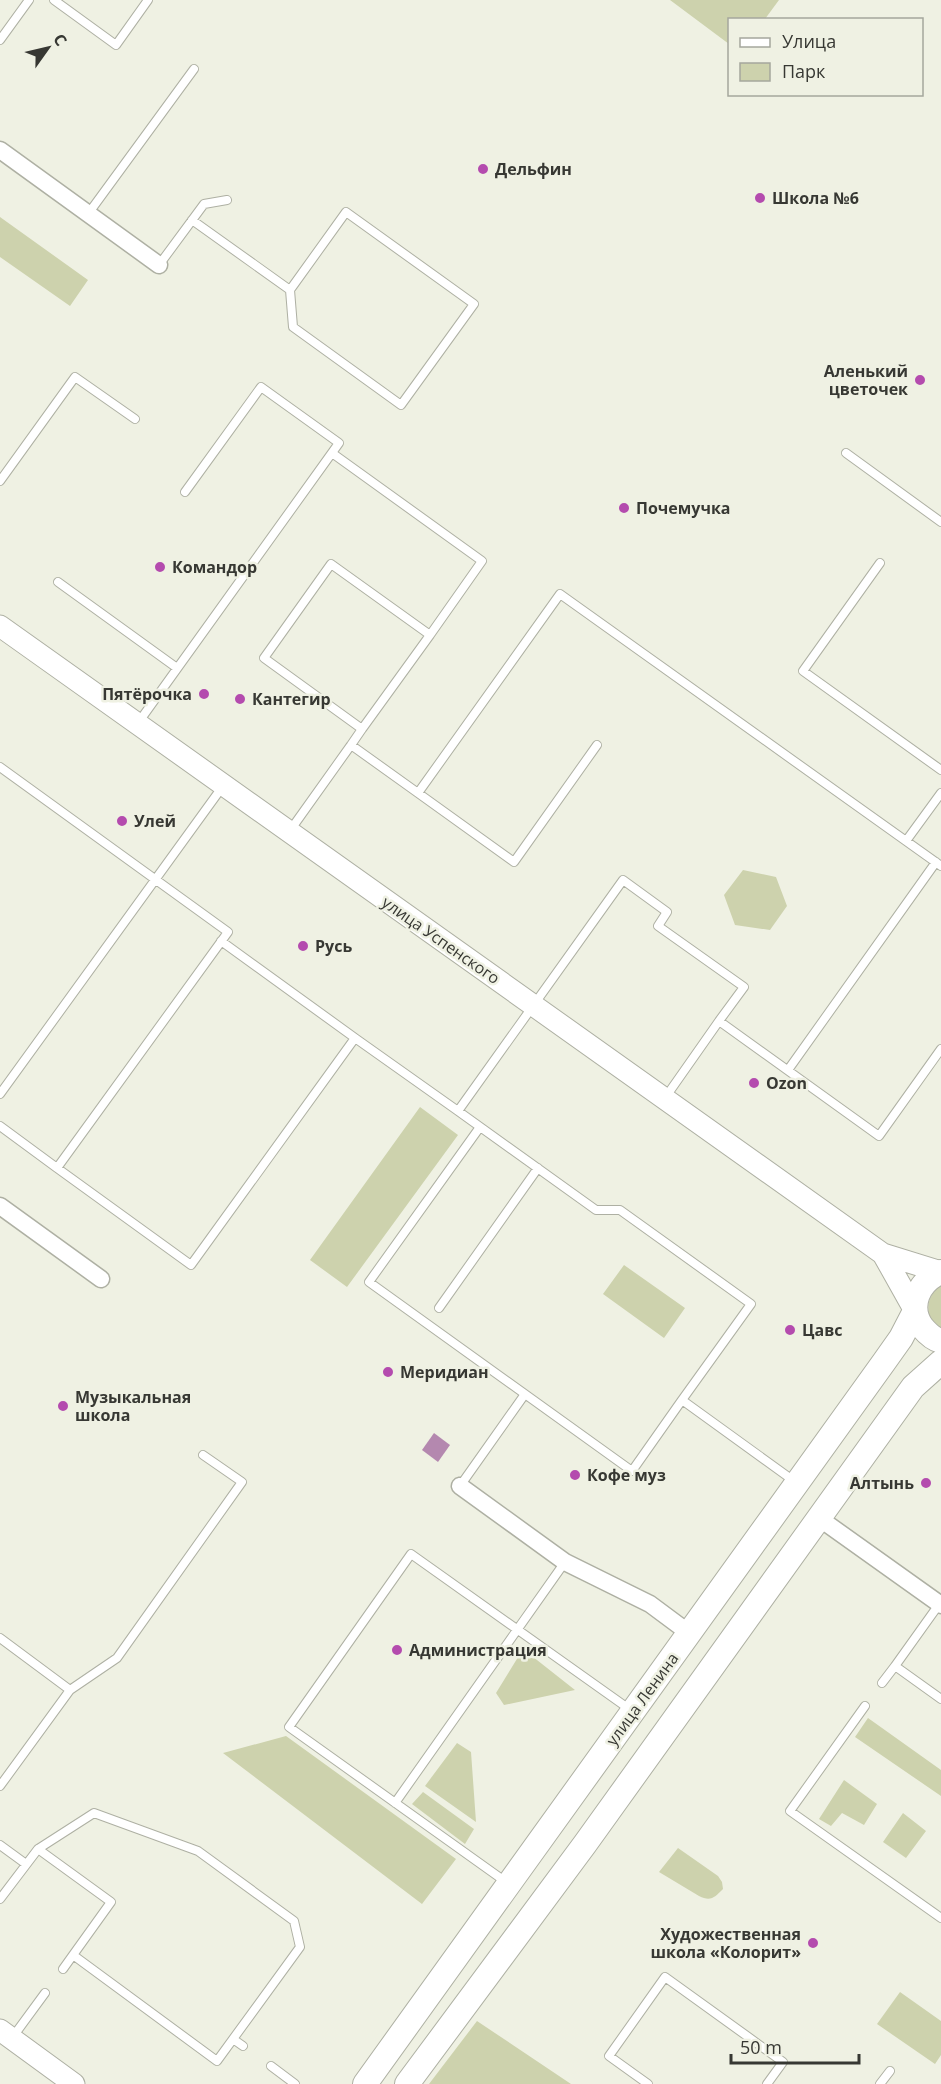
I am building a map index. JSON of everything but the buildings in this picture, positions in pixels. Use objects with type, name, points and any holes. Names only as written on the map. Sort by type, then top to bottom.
[{"type":"main road","name":"улица Ленина","points":[[365,2084],[901,1338],[915,1311],[918,1292],[931,1277],[941,1272]]},
{"type":"main road","points":[[407,2084],[585,1844],[913,1387],[940,1346],[927,1333],[915,1311]]},
{"type":"street","points":[[0,150],[159,265]]},
{"type":"street","name":"улица Успенского","points":[[0,626],[882,1254]]},
{"type":"street","points":[[0,1206],[101,1278]]},
{"type":"street","points":[[882,1254],[941,1272]]},
{"type":"street","points":[[882,1254],[915,1311]]},
{"type":"street","points":[[460,1486],[566,1562],[650,1604],[689,1634]]},
{"type":"street","points":[[819,1518],[940,1604]]},
{"type":"street","points":[[6,2035],[74,2084]]},
{"type":"lane","points":[[0,40],[29,0]]},
{"type":"lane","points":[[54,0],[116,45],[148,0]]},
{"type":"lane","points":[[88,214],[194,69]]},
{"type":"lane","points":[[159,265],[204,204],[227,200]]},
{"type":"lane","points":[[192,220],[290,290],[293,327],[401,405],[474,304],[346,212],[290,290]]},
{"type":"lane","points":[[0,481],[75,377],[135,419]]},
{"type":"lane","points":[[137,724],[339,443],[261,387],[186,492]]},
{"type":"lane","points":[[289,832],[482,561],[332,453]]},
{"type":"lane","points":[[846,453],[941,522]]},
{"type":"lane","points":[[880,562],[803,671],[941,770]]},
{"type":"lane","points":[[362,729],[264,658],[331,564],[430,635]]},
{"type":"lane","points":[[58,582],[177,668]]},
{"type":"lane","points":[[418,793],[560,594],[938,864],[788,1070]]},
{"type":"lane","points":[[351,745],[514,861],[597,744]]},
{"type":"lane","points":[[0,767],[228,932],[57,1168]]},
{"type":"lane","points":[[0,1094],[224,785]]},
{"type":"lane","points":[[906,841],[941,793]]},
{"type":"lane","points":[[458,1111],[622,880],[668,912],[658,926],[744,987],[664,1099]]},
{"type":"lane","points":[[221,941],[596,1210],[620,1210],[751,1304],[632,1471],[369,1282],[480,1127]]},
{"type":"lane","points":[[719,1021],[879,1136],[941,1049]]},
{"type":"lane","points":[[0,1126],[191,1265],[355,1038]]},
{"type":"lane","points":[[438,1308],[538,1168]]},
{"type":"lane","points":[[460,1486],[525,1394]]},
{"type":"lane","points":[[682,1400],[797,1483]]},
{"type":"lane","points":[[0,1786],[70,1689],[117,1658],[242,1482],[203,1455]]},
{"type":"lane","points":[[509,1884],[289,1727],[411,1554],[633,1712]]},
{"type":"lane","points":[[395,1803],[566,1562]]},
{"type":"lane","points":[[882,1683],[940,1604]]},
{"type":"lane","points":[[0,1638],[70,1689]]},
{"type":"lane","points":[[895,1666],[941,1699]]},
{"type":"lane","points":[[866,1706],[790,1810],[941,1918]]},
{"type":"lane","points":[[0,1899],[38,1849],[94,1813],[198,1851],[294,1921],[300,1947],[217,2061],[73,1955]]},
{"type":"lane","points":[[0,1845],[26,1864]]},
{"type":"lane","points":[[38,1849],[111,1902],[63,1969]]},
{"type":"lane","points":[[648,2084],[609,2056],[666,1977],[783,2062],[767,2084]]},
{"type":"lane","points":[[6,2035],[45,1993]]},
{"type":"lane","points":[[233,2039],[243,2046]]},
{"type":"lane","points":[[271,2066],[295,2084]]},
{"type":"lane","points":[[880,2084],[890,2071]]},
{"type":"green space","points":[[670,0],[779,0],[766,18],[728,18],[728,43]]},
{"type":"green space","points":[[0,217],[88,280],[70,306],[0,257]]},
{"type":"green space","points":[[743,870],[776,877],[787,906],[770,930],[735,925],[724,895]]},
{"type":"green space","points":[[420,1107],[458,1135],[347,1287],[310,1260]]},
{"type":"green space","points":[[624,1265],[685,1308],[664,1338],[603,1294]]},
{"type":"green space","points":[[941,1285],[941,1329],[931,1319],[928,1307],[932,1295]]},
{"type":"green space","points":[[523,1649],[575,1690],[504,1705],[496,1693]]},
{"type":"green space","points":[[868,1718],[941,1770],[941,1796],[855,1737]]},
{"type":"green space","points":[[286,1736],[456,1859],[422,1904],[223,1753]]},
{"type":"green space","points":[[457,1743],[471,1752],[476,1822],[425,1786]]},
{"type":"green space","points":[[844,1780],[877,1804],[864,1825],[842,1813],[831,1826],[819,1819]]},
{"type":"green space","points":[[423,1792],[474,1829],[465,1844],[412,1804]]},
{"type":"green space","points":[[903,1813],[926,1831],[906,1858],[883,1842]]},
{"type":"green space","points":[[678,1848],[718,1876],[723,1889],[718,1894],[710,1899],[703,1898],[659,1872]]},
{"type":"green space","points":[[900,1992],[941,2021],[941,2055],[935,2064],[877,2024]]},
{"type":"green space","points":[[477,2021],[571,2084],[429,2084]]},
{"type":"shaded area","points":[[434,1433],[450,1445],[438,1462],[422,1450]]},
{"type":"place","name":"Дельфин","points":[[483,169]]},
{"type":"place","name":"Школа №6","points":[[760,198]]},
{"type":"place","name":"Аленький цветочек","points":[[920,380]]},
{"type":"place","name":"Почемучка","points":[[624,508]]},
{"type":"place","name":"Командор","points":[[160,567]]},
{"type":"place","name":"Пятёрочка","points":[[204,694]]},
{"type":"place","name":"Кантегир","points":[[240,699]]},
{"type":"place","name":"Улей","points":[[122,821]]},
{"type":"place","name":"Русь","points":[[303,946]]},
{"type":"place","name":"Ozon","points":[[754,1083]]},
{"type":"place","name":"Цавс","points":[[790,1330]]},
{"type":"place","name":"Меридиан","points":[[388,1372]]},
{"type":"place","name":"Музыкальная школа","points":[[63,1406]]},
{"type":"place","name":"Кофе муз","points":[[575,1475]]},
{"type":"place","name":"Алтынь","points":[[926,1483]]},
{"type":"place","name":"Администрация","points":[[397,1650]]},
{"type":"place","name":"Художественная школа «Колорит»","points":[[813,1943]]}]
